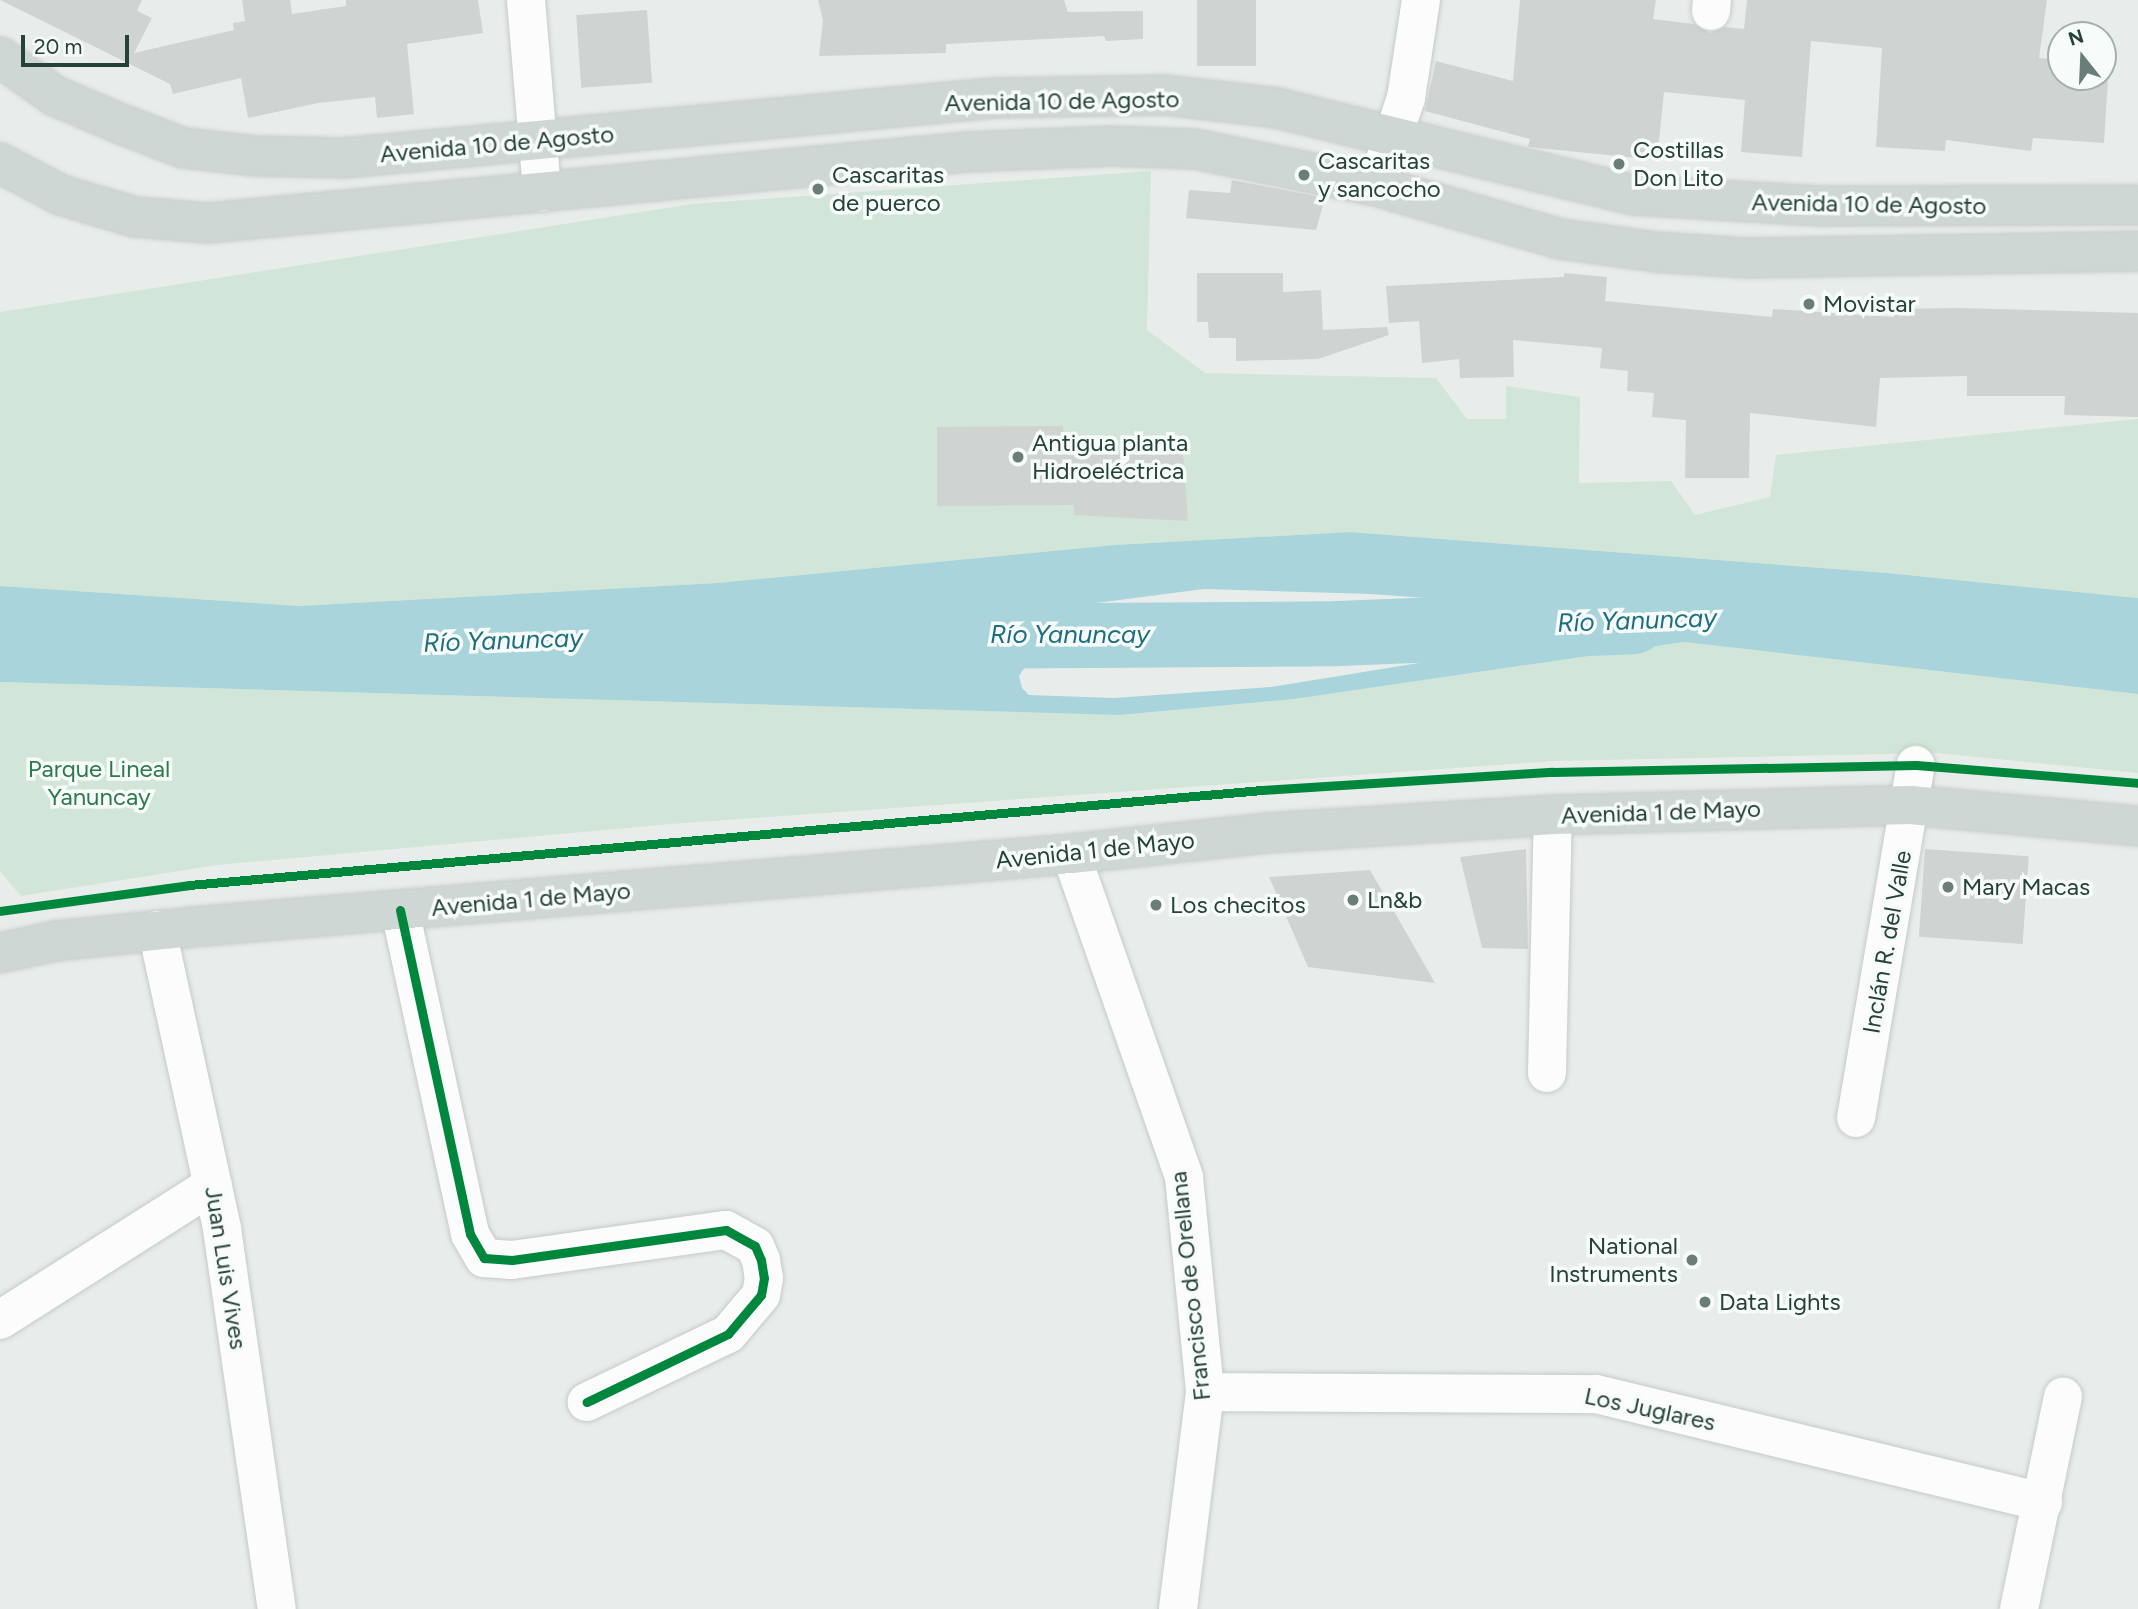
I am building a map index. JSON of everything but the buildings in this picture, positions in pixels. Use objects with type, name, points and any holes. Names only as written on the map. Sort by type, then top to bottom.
[{"type":"main road","name":"Avenida 10 de Agosto","points":[[0,57],[55,96],[184,148],[257,156],[344,158],[993,98],[1165,95],[1277,108],[1633,195],[1819,206],[2138,205]]},
{"type":"main road","name":"Avenida 10 de Agosto","points":[[0,163],[61,195],[135,217],[208,223],[966,152],[1111,146],[1195,149],[1376,186],[1561,239],[1656,252],[1747,258],[2138,251]]},
{"type":"main road","name":"Avenida 1 de Mayo","points":[[0,953],[54,941],[157,930],[1072,854],[1266,832],[1553,815],[1910,806],[2138,826]]},
{"type":"main road","name":"Avenida 1 de Mayo","points":[[0,938],[54,941]]},
{"type":"street","points":[[526,0],[542,192]]},
{"type":"street","points":[[1376,186],[1396,138],[1421,0]]},
{"type":"street","name":"Inclán R. del Valle","points":[[1856,1118],[1916,765]]},
{"type":"street","points":[[1547,1073],[1553,815]]},
{"type":"street","name":"Francisco de Orellana","points":[[1072,854],[1184,1177],[1205,1392],[1178,1609]]},
{"type":"street","points":[[400,911],[470,1234],[484,1258],[512,1260],[726,1230],[755,1246],[761,1260],[764,1278],[761,1295],[728,1334],[587,1402]]},
{"type":"street","name":"Juan Luis Vives","points":[[157,930],[213,1185],[277,1609]]},
{"type":"street","points":[[0,1320],[213,1185]]},
{"type":"street","name":"Los Juglares","points":[[1205,1392],[1596,1394],[2043,1502]]},
{"type":"street","points":[[2019,1609],[2063,1396]]},
{"type":"green space","points":[[1151,171],[1147,330],[1205,373],[1436,378],[1467,419],[1506,419],[1506,386],[1580,397],[1579,483],[1671,481],[1695,515],[1770,497],[1776,455],[2138,419],[2138,598],[1887,573],[1350,532],[1115,545],[717,583],[299,606],[0,586],[0,312],[692,204]]},
{"type":"green space","name":"Parque Lineal Yanuncay","points":[[1684,642],[2138,694],[2138,773],[1937,753],[1553,761],[671,824],[217,865],[21,896],[0,871],[0,682],[1120,715],[1294,699]]},
{"type":"water","points":[[1350,532],[1887,573],[2138,598],[2138,694],[1684,642],[1294,699],[1120,715],[0,682],[0,586],[299,606],[717,583],[1115,545]],"holes":[[[1204,589],[1371,594],[1562,608],[1560,617],[1500,643],[1425,662],[1271,687],[1114,698],[1029,695],[1022,688],[1019,676],[1065,607]]]},
{"type":"waterway","name":"Río Yanuncay","points":[[955,636],[1338,633],[1633,621]]},
{"type":"cycle path","points":[[0,911],[189,885],[1262,790],[1552,772],[1916,765],[2138,783]]},
{"type":"cycle path","points":[[400,910],[470,1234],[484,1258],[512,1260],[726,1230],[755,1246],[761,1260],[764,1278],[761,1295],[728,1334],[587,1402]]},
{"type":"place","name":"Costillas Don Lito","points":[[1619,164]]},
{"type":"place","name":"Cascaritas y sancocho","points":[[1304,175]]},
{"type":"place","name":"Cascaritas de puerco","points":[[818,189]]},
{"type":"place","name":"Movistar","points":[[1809,304]]},
{"type":"place","name":"Antigua planta Hidroeléctrica","points":[[1018,457]]},
{"type":"place","name":"Mary Macas","points":[[1948,887]]},
{"type":"place","name":"Ln&b","points":[[1353,900]]},
{"type":"place","name":"Los checitos","points":[[1156,905]]},
{"type":"place","name":"National Instruments","points":[[1692,1260]]},
{"type":"place","name":"Data Lights","points":[[1705,1302]]}]
